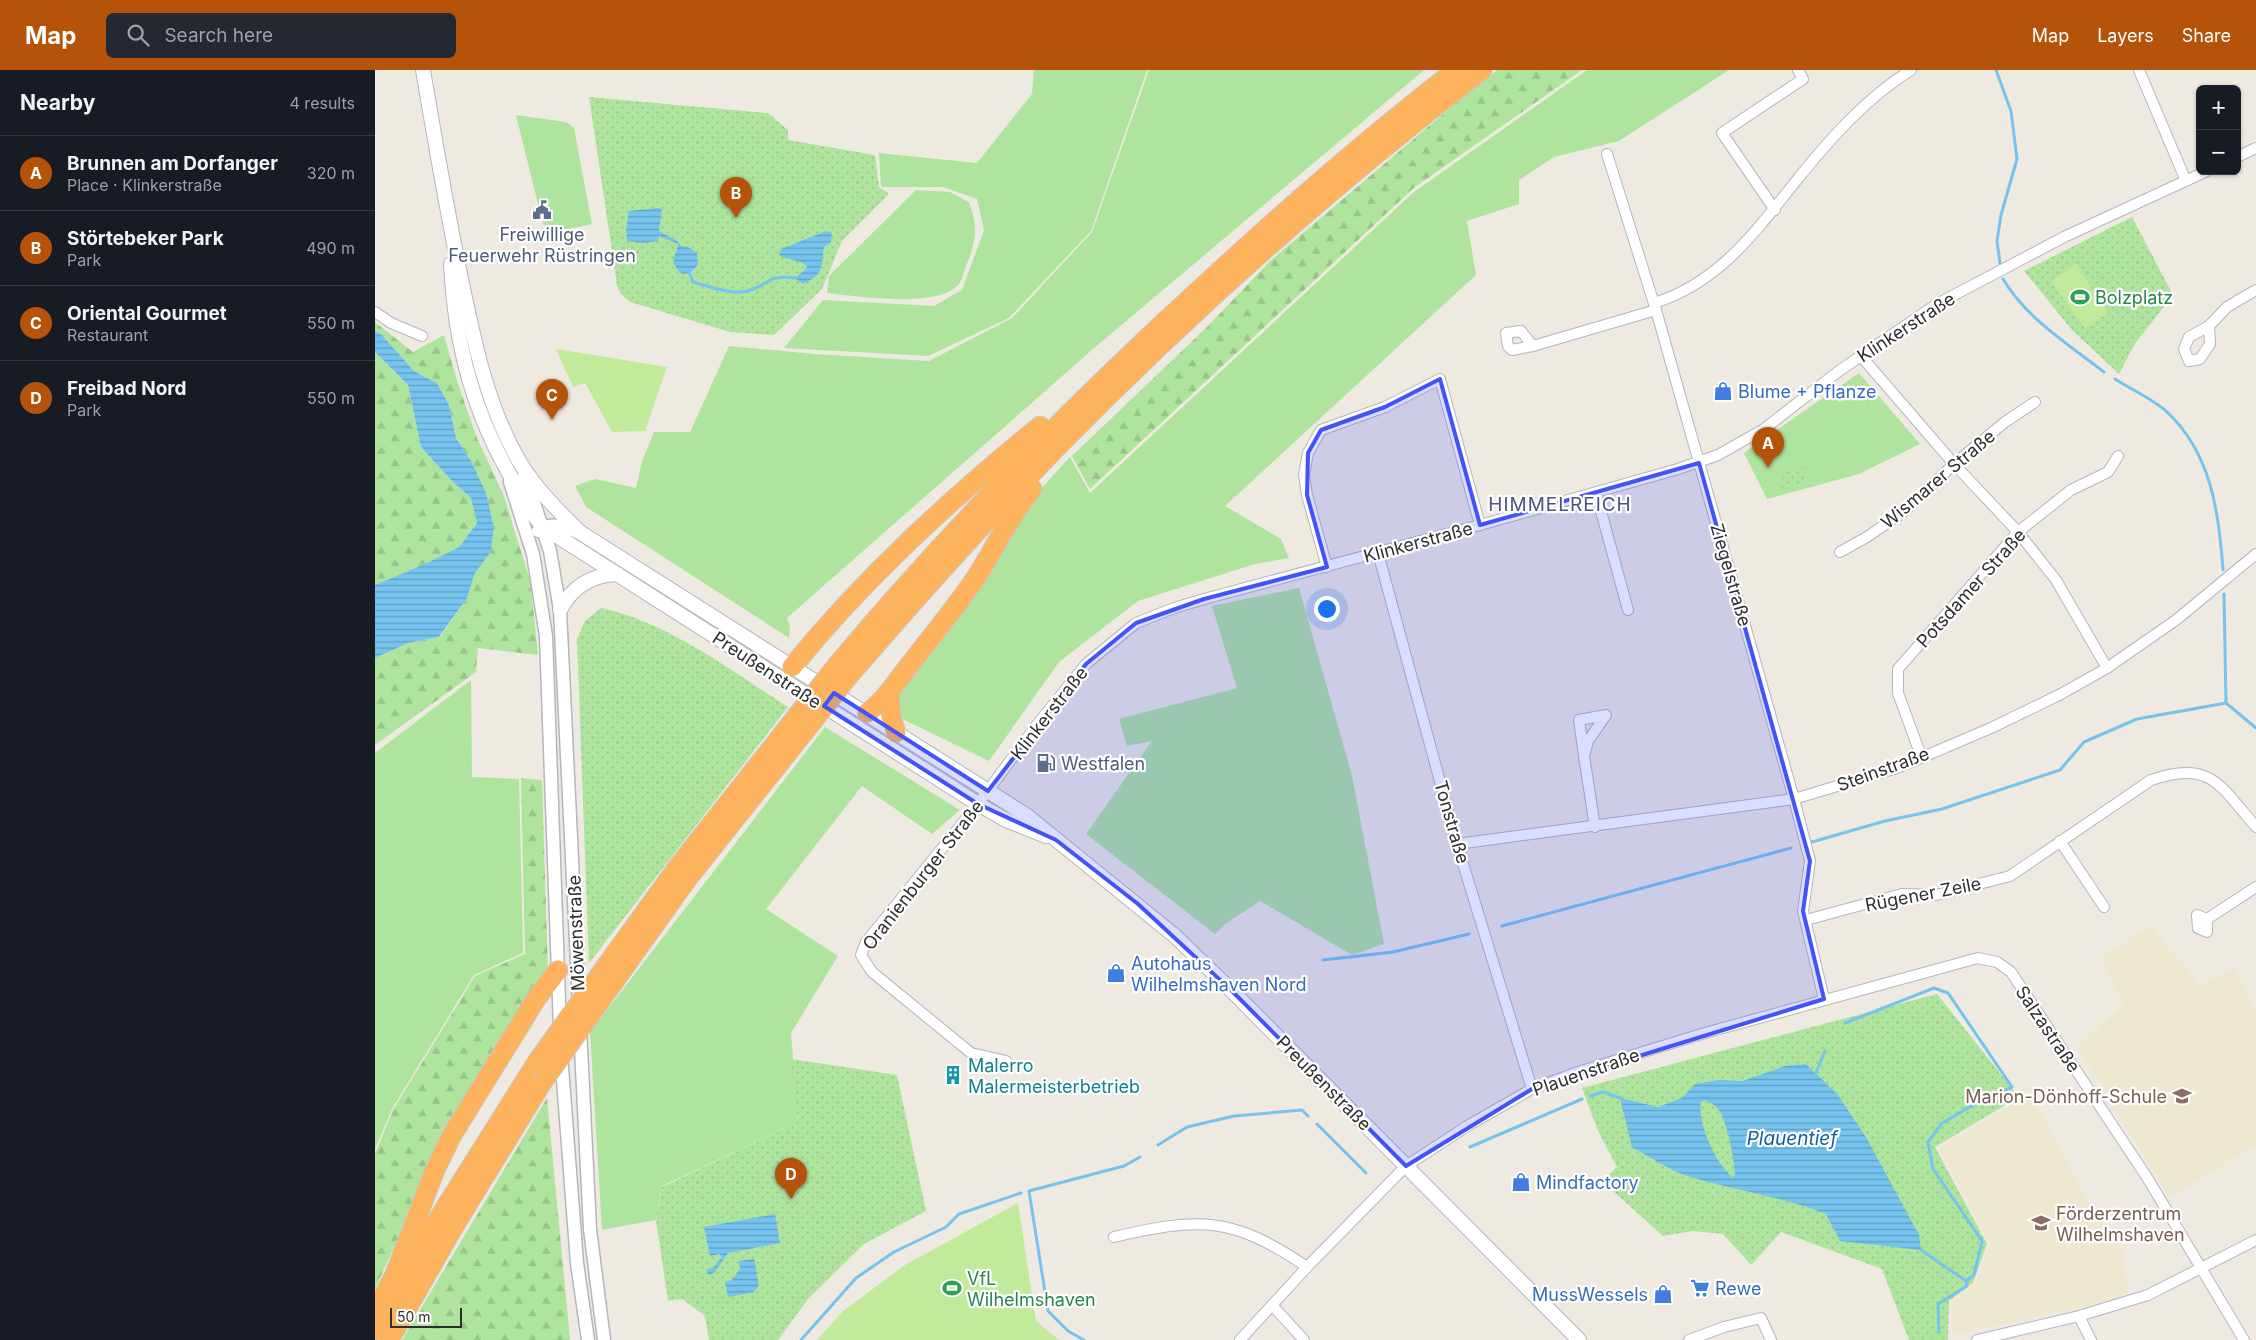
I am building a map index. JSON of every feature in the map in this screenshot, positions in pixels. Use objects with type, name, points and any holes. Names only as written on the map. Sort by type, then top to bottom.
[{"type":"highway","points":[[389,1340],[453,1228],[541,1084],[688,878],[845,668],[895,596],[979,503],[1078,405],[1248,245],[1455,70]]},
{"type":"highway","points":[[375,1330],[442,1213],[537,1062],[677,868],[845,668],[1074,432],[1235,277],[1381,150],[1482,70]]},
{"type":"highway","points":[[792,667],[848,602],[933,517],[1051,417],[1078,405]]},
{"type":"highway","points":[[867,713],[875,708],[889,692],[978,575],[1018,506],[1062,454],[1074,432]]},
{"type":"highway","points":[[889,692],[889,708],[896,733]]},
{"type":"highway","points":[[375,1313],[395,1274],[435,1170],[452,1135],[535,999],[558,970]]},
{"type":"main road","points":[[423,70],[451,234]]},
{"type":"main road","name":"Preußenstraße","points":[[451,234],[481,368],[496,410],[520,462],[556,508],[581,533],[1033,820],[1175,936],[1579,1340]]},
{"type":"main road","name":"Preußenstraße","points":[[451,234],[453,308],[461,353],[477,402],[505,468],[543,527],[978,804],[1006,820],[1056,840]]},
{"type":"main road","points":[[560,610],[570,595],[584,583],[602,576],[617,574]]},
{"type":"main road","points":[[792,667],[792,686]]},
{"type":"main road","points":[[846,720],[867,713]]},
{"type":"street","points":[[1775,210],[1723,133],[1803,79],[1798,70]]},
{"type":"street","points":[[1533,346],[1655,307],[1681,293],[1729,260],[1775,210],[1796,181],[1847,122],[1877,94],[1911,70]]},
{"type":"street","points":[[2139,70],[2186,181]]},
{"type":"street","points":[[2241,155],[2256,148]]},
{"type":"street","name":"Ziegelstraße","points":[[1607,154],[1655,307],[1795,799],[1810,861],[1803,911],[1824,999]]},
{"type":"street","name":"Klinkerstraße","points":[[988,792],[1036,726],[1086,664],[1136,624],[1203,598],[1378,554],[1699,463],[1736,446],[1763,429],[1861,356],[1937,304],[2064,237],[2199,175]]},
{"type":"street","points":[[2209,326],[2227,307],[2256,290]]},
{"type":"street","points":[[375,312],[391,323],[422,336]]},
{"type":"street","points":[[1861,356],[1954,464],[2019,532],[2056,580],[2107,668]]},
{"type":"street","points":[[1327,567],[1307,495],[1304,476],[1308,453],[1321,430],[1385,408],[1439,379],[1480,525]]},
{"type":"street","name":"Wismarer Straße","points":[[1840,552],[1867,537],[1906,510],[1954,464],[2005,422],[2035,402]]},
{"type":"street","name":"Potsdamer Straße","points":[[1921,756],[1898,693],[1898,669],[2019,532],[2071,490],[2107,472],[2118,456]]},
{"type":"street","name":"Möwenstraße","points":[[520,462],[543,527],[555,575],[560,610],[585,1162],[590,1229],[604,1340]]},
{"type":"street","name":"Möwenstraße","points":[[505,468],[530,546],[542,600],[548,656],[558,970],[568,1161],[577,1264],[588,1340]]},
{"type":"street","points":[[1596,493],[1628,610]]},
{"type":"street","points":[[530,546],[533,537],[543,527],[558,526],[581,533]]},
{"type":"street","name":"Tonstraße","points":[[1378,554],[1457,844],[1532,1089]]},
{"type":"street","name":"Steinstraße","points":[[1457,844],[1795,799],[1897,768],[1921,756],[2000,724],[2061,694],[2107,668],[2176,620],[2256,554]]},
{"type":"street","points":[[1584,756],[1595,827]]},
{"type":"street","name":"Rügener Zeile","points":[[1805,920],[1902,894],[1936,895],[2010,876],[2151,780],[2170,774],[2199,773],[2215,781],[2256,827]]},
{"type":"street","name":"Oranienburger Straße","points":[[988,792],[866,942],[861,955],[872,972],[971,1053],[1006,1061]]},
{"type":"street","points":[[2059,841],[2104,907]]},
{"type":"street","points":[[2207,919],[2256,887]]},
{"type":"street","name":"Plauenstraße","points":[[1240,1340],[1307,1267],[1406,1166],[1469,1125],[1532,1089],[1578,1072],[1824,999],[1979,958],[1997,962],[2011,972]]},
{"type":"street","name":"Salzastraße","points":[[2011,972],[2148,1180],[2243,1340]]},
{"type":"street","points":[[1115,1237],[1163,1226],[1197,1222],[1234,1228],[1279,1248],[1307,1267]]},
{"type":"street","points":[[1977,1340],[2079,1316],[2148,1295],[2256,1240]]},
{"type":"street","points":[[1273,1306],[1304,1340]]},
{"type":"street","points":[[2079,1316],[2091,1340]]},
{"type":"street","points":[[1689,1340],[1724,1327],[1761,1318],[1771,1340]]},
{"type":"highlighted area","points":[[1440,379],[1480,525],[1699,463],[1810,861],[1803,911],[1824,999],[1532,1089],[1406,1166],[1233,992],[1138,904],[1056,840],[978,804],[824,706],[834,693],[988,791],[1086,664],[1136,623],[1204,599],[1327,567],[1307,495],[1308,453],[1321,430],[1385,407]]},
{"type":"shaded area","name":"Marion-Dönhoff-Schule","points":[[2150,925],[2200,985],[2235,968],[2256,1012],[2256,1145],[2169,1198],[2078,1047],[2124,1005],[2101,959]]},
{"type":"shaded area","name":"Förderzentrum Wilhelmshaven","points":[[2030,1094],[2089,1201],[2121,1246],[2128,1293],[2120,1299],[1952,1335],[1950,1301],[1975,1284],[1990,1244],[1939,1148]]},
{"type":"green space","points":[[1034,70],[1147,70],[1091,231],[1009,318],[928,356],[784,348],[823,300],[934,306],[962,290],[984,230],[977,199],[943,187],[881,187],[879,153],[977,163],[1032,94]]},
{"type":"green space","points":[[1149,70],[1424,70],[1093,349],[787,618],[790,626],[789,638],[586,507],[575,486],[595,479],[636,488],[642,461],[654,432],[690,432],[729,346],[814,354],[929,361],[1012,318],[1092,232]]},
{"type":"green space","points":[[1497,70],[1582,70],[1415,187],[1090,489],[1072,456],[1208,326],[1270,261]]},
{"type":"green space","points":[[1587,70],[1729,70],[1619,141],[1554,157],[1519,180],[1519,204],[1467,221],[1476,275],[1225,506],[1281,539],[1289,558],[1255,564],[1138,601],[1059,662],[989,761],[894,715],[893,695],[1028,503],[1070,457],[1090,493],[1414,192]]},
{"type":"green space","points":[[589,97],[768,113],[788,130],[788,140],[875,155],[879,187],[889,194],[842,241],[822,289],[774,335],[730,332],[630,302],[620,293],[617,285]]},
{"type":"green space","points":[[516,115],[566,122],[574,128],[592,224],[573,228],[553,229],[543,224]]},
{"type":"green space","points":[[916,190],[950,192],[969,202],[975,231],[971,253],[958,285],[947,292],[932,297],[915,299],[876,298],[827,293],[829,276]]},
{"type":"green space","points":[[2132,217],[2173,295],[2134,345],[2119,374],[2072,330],[2024,271]]},
{"type":"green space","name":"Bolzplatz","points":[[2076,264],[2108,313],[2085,328],[2051,281]]},
{"type":"green space","points":[[375,322],[413,352],[444,335],[458,384],[477,438],[504,496],[530,580],[538,655],[478,648],[476,672],[375,745],[375,658],[408,643],[440,637],[467,598],[475,573],[490,553],[471,461],[456,438],[449,405],[437,383],[414,371],[381,334],[375,331]]},
{"type":"green space","points":[[556,349],[667,367],[645,431],[612,432],[585,383],[573,387]]},
{"type":"green space","points":[[375,352],[408,385],[421,447],[453,482],[471,498],[477,523],[459,547],[375,585]]},
{"type":"green space","points":[[1859,373],[1920,444],[1859,474],[1767,499],[1744,453]]},
{"type":"green space","points":[[1805,467],[1809,480],[1782,488],[1780,482],[1786,471]]},
{"type":"green space","points":[[1299,588],[1352,776],[1384,944],[1352,955],[1260,901],[1225,924],[1215,934],[1086,834],[1152,741],[1127,746],[1119,719],[1237,688],[1212,606]]},
{"type":"green space","points":[[601,608],[626,615],[675,636],[722,663],[788,707],[589,963],[577,639],[585,621]]},
{"type":"green space","points":[[471,680],[472,777],[519,779],[523,953],[474,975],[392,1109],[375,1149],[375,753]]},
{"type":"green space","points":[[825,727],[960,810],[932,834],[862,786],[766,909],[838,956],[791,1033],[798,1122],[662,1186],[656,1220],[602,1230],[590,1032]]},
{"type":"green space","points":[[521,778],[542,780],[548,973],[435,1157],[375,1289],[375,1154],[393,1110],[475,976],[525,954]]},
{"type":"green space","points":[[1937,994],[2019,1097],[1935,1147],[1987,1244],[1973,1283],[1949,1301],[1948,1340],[1909,1340],[1882,1269],[1781,1232],[1751,1265],[1723,1234],[1693,1231],[1663,1236],[1602,1181],[1617,1167],[1598,1131],[1582,1088]]},
{"type":"green space","points":[[791,1059],[897,1075],[926,1211],[864,1244],[808,1299],[778,1340],[709,1340],[705,1316],[682,1299],[668,1301],[656,1220],[662,1187],[798,1122]]},
{"type":"green space","points":[[547,1098],[570,1340],[402,1340]]},
{"type":"green space","name":"VfL Wilhelmshaven","points":[[1018,1203],[1036,1321],[1059,1340],[817,1340],[842,1312],[905,1265]]},
{"type":"water","points":[[662,209],[659,231],[676,240],[681,246],[688,247],[697,253],[698,265],[690,273],[682,274],[675,266],[674,260],[678,244],[659,236],[658,241],[643,243],[627,241],[626,230],[629,211]]},
{"type":"water","points":[[826,231],[832,233],[831,242],[824,247],[820,270],[815,277],[803,284],[795,278],[807,266],[801,262],[779,255],[781,249]]},
{"type":"water","points":[[375,331],[381,334],[414,371],[437,383],[449,405],[456,438],[471,461],[486,493],[494,528],[490,553],[475,573],[467,598],[439,637],[408,643],[375,658],[375,585],[459,547],[477,523],[471,498],[453,482],[421,447],[408,385],[375,352]]},
{"type":"water","name":"Plauentief","points":[[1806,1064],[1838,1095],[1867,1139],[1919,1235],[1921,1250],[1840,1241],[1826,1214],[1793,1203],[1686,1175],[1632,1147],[1620,1098],[1658,1107],[1682,1098],[1695,1084],[1719,1080],[1743,1081],[1785,1066]],"holes":[[[1706,1100],[1718,1108],[1725,1124],[1733,1159],[1735,1175],[1733,1178],[1720,1163],[1705,1132],[1702,1121],[1701,1102]]]},
{"type":"water","points":[[775,1214],[780,1243],[728,1253],[714,1273],[708,1275],[707,1269],[713,1268],[721,1258],[720,1254],[710,1256],[704,1227]]},
{"type":"water","points":[[754,1259],[759,1285],[754,1292],[728,1297],[725,1282],[732,1280],[740,1269],[739,1261]]},
{"type":"waterway","points":[[1996,70],[2011,111],[2017,159],[2001,215],[1997,241],[2000,263]]},
{"type":"waterway","points":[[688,270],[693,282],[737,292],[751,290],[775,278],[795,278]]},
{"type":"waterway","points":[[2003,279],[2024,306],[2049,330],[2104,372]]},
{"type":"waterway","points":[[2115,379],[2167,412],[2182,428],[2194,446],[2203,465],[2215,505],[2223,570]]},
{"type":"waterway","points":[[2224,594],[2226,703],[2256,728]]},
{"type":"waterway","points":[[1812,842],[1885,821],[1942,809],[2060,770],[2084,742],[2137,719],[2226,703]]},
{"type":"waterway","points":[[1502,926],[1791,848]]},
{"type":"waterway","points":[[1323,960],[1393,952],[1469,934]]},
{"type":"waterway","points":[[1845,1023],[1934,988],[1948,993],[2012,1087],[1973,1105],[1941,1124],[1928,1142],[1933,1169],[1982,1241],[1974,1275],[1966,1281],[1921,1250]]},
{"type":"waterway","points":[[1816,1073],[1825,1051]]},
{"type":"waterway","points":[[1590,1096],[1603,1092],[1620,1098]]},
{"type":"waterway","points":[[1470,1147],[1582,1099]]},
{"type":"waterway","points":[[1158,1145],[1187,1127],[1234,1116],[1302,1110],[1308,1116]]},
{"type":"waterway","points":[[1317,1124],[1366,1173]]},
{"type":"waterway","points":[[1084,1340],[1068,1331],[1048,1311],[1029,1191],[1124,1166],[1140,1157]]},
{"type":"waterway","points":[[801,1340],[856,1278],[894,1252],[946,1227],[959,1214],[1021,1193]]},
{"type":"waterway","points":[[1939,1332],[1938,1304],[1967,1286],[1966,1281]]},
{"type":"place","name":"Freiwillige Feuerwehr Rüstringen","points":[[542,210]]},
{"type":"place","name":"Störtebeker Park","points":[[736,218]]},
{"type":"place","name":"Bolzplatz","points":[[2080,297]]},
{"type":"place","name":"Blume + Pflanze","points":[[1723,391]]},
{"type":"place","name":"Oriental Gourmet","points":[[552,420]]},
{"type":"place","name":"Brunnen am Dorfanger","points":[[1768,468]]},
{"type":"place","name":"Westfalen","points":[[1046,763]]},
{"type":"place","name":"Autohaus Wilhelmshaven Nord","points":[[1116,973]]},
{"type":"place","name":"Malerro Malermeisterbetrieb","points":[[953,1075]]},
{"type":"place","name":"Marion-Dönhoff-Schule","points":[[2182,1096]]},
{"type":"place","name":"Mindfactory","points":[[1521,1182]]},
{"type":"place","name":"Freibad Nord","points":[[791,1199]]},
{"type":"place","name":"Förderzentrum Wilhelmshaven","points":[[2041,1223]]},
{"type":"place","name":"VfL Wilhelmshaven","points":[[952,1288]]},
{"type":"place","name":"Rewe","points":[[1700,1288]]},
{"type":"place","name":"MussWessels","points":[[1663,1294]]},
{"type":"district","name":"HIMMELREICH","points":[[1560,504]]}]
